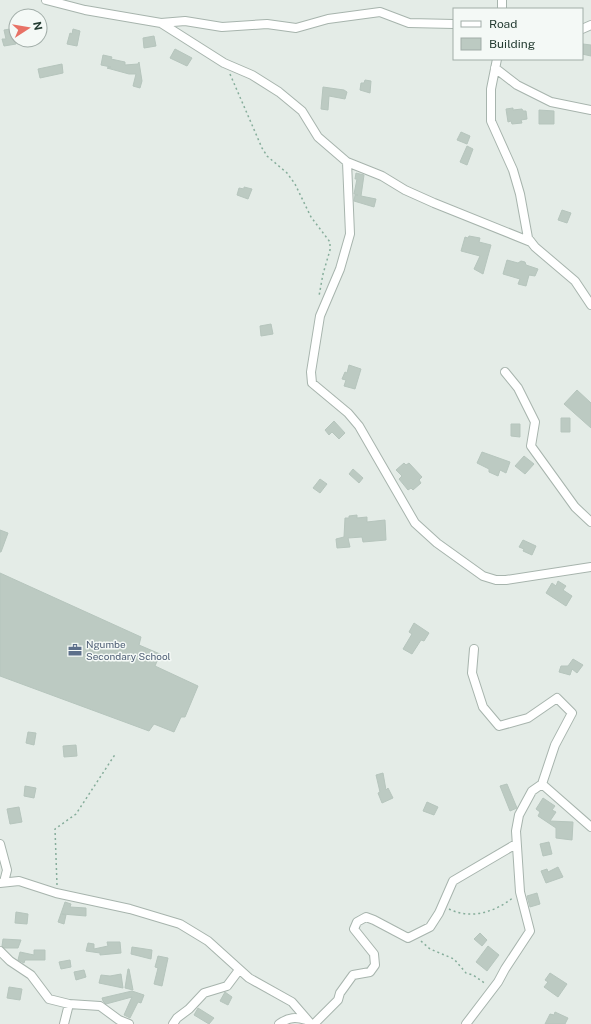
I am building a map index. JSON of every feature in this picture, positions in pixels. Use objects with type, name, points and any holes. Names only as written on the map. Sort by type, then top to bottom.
[{"type":"street","points":[[46,0],[85,10],[161,23],[185,21],[222,27],[267,24],[296,28],[328,19],[380,12],[409,23],[453,24]]},
{"type":"street","points":[[161,23],[224,63],[264,82],[294,103],[304,113],[318,137],[347,162],[378,174],[405,190],[434,203],[531,242],[575,281],[591,305]]},
{"type":"street","points":[[497,60],[491,90],[491,121],[513,170],[520,194],[526,230],[531,242]]},
{"type":"street","points":[[495,68],[517,85],[551,102],[591,110]]},
{"type":"street","points":[[347,162],[347,196],[350,214],[350,234],[337,278],[320,316],[311,372],[312,383],[348,413],[360,426],[415,523],[459,560],[483,576],[496,580],[522,579],[591,567]]},
{"type":"street","points":[[505,372],[518,388],[534,422],[531,446],[575,507],[591,522]]},
{"type":"street","points":[[466,1024],[492,989],[530,932],[520,892],[516,844],[516,831],[519,815],[532,791],[542,784],[555,745],[572,713],[556,698],[528,718],[499,726],[483,707],[472,673],[474,649]]},
{"type":"street","points":[[542,784],[591,827]]},
{"type":"street","points":[[0,844],[7,870],[2,882],[19,881],[56,892],[104,902],[180,924],[208,941],[239,970],[292,1002],[311,1022]]},
{"type":"street","points":[[311,1022],[338,1000],[340,993],[354,975],[370,972],[375,964],[374,954],[354,929],[357,922],[366,917],[408,938],[417,934],[430,927],[439,913],[453,880],[516,844]]},
{"type":"street","points":[[1,955],[31,975],[50,998],[69,1004],[100,1006],[118,1020],[129,1024]]},
{"type":"street","points":[[173,1024],[177,1018],[189,1009],[204,993],[227,986],[239,970]]},
{"type":"street","points":[[64,1024],[69,1004]]},
{"type":"street","points":[[280,1024],[290,1018],[297,1017],[311,1022]]},
{"type":"path","points":[[224,63],[250,118],[262,148],[267,156],[287,173],[295,184],[311,217],[330,242],[330,250],[323,274],[320,302]]},
{"type":"path","points":[[56,892],[58,873],[55,829],[76,814],[116,753]]},
{"type":"path","points":[[442,904],[459,914],[485,912],[493,910],[520,892]]},
{"type":"path","points":[[417,934],[423,943],[430,949],[454,959],[466,973],[473,975],[492,989]]},
{"type":"building","points":[[8,29],[8,45],[4,46],[2,39],[6,39],[4,30]]},
{"type":"building","points":[[73,29],[80,31],[77,46],[67,44],[70,33],[72,34]]},
{"type":"building","points":[[154,36],[156,46],[144,48],[143,38]]},
{"type":"building","points":[[583,44],[591,45],[591,56],[583,54]]},
{"type":"building","points":[[175,49],[192,58],[187,66],[170,58]]},
{"type":"building","points":[[103,55],[112,57],[111,59],[125,62],[125,65],[138,64],[139,62],[142,81],[140,88],[133,86],[136,74],[129,74],[101,65]]},
{"type":"building","points":[[62,64],[63,73],[40,78],[38,69]]},
{"type":"building","points":[[365,80],[371,81],[370,93],[360,90],[361,83],[364,83]]},
{"type":"building","points":[[323,87],[344,90],[347,92],[345,99],[329,96],[328,110],[321,109]]},
{"type":"building","points":[[513,108],[513,110],[522,109],[523,111],[526,111],[527,119],[521,120],[522,123],[512,124],[511,121],[508,122],[506,109]]},
{"type":"building","points":[[539,110],[554,111],[554,124],[539,124]]},
{"type":"building","points":[[461,132],[470,136],[467,144],[457,140]]},
{"type":"building","points":[[467,146],[473,149],[467,165],[460,162]]},
{"type":"building","points":[[356,173],[364,175],[361,196],[376,199],[374,207],[354,201],[355,195],[358,195],[354,194],[357,179],[355,179]]},
{"type":"building","points":[[244,187],[252,189],[248,199],[237,195],[239,188],[244,189]]},
{"type":"building","points":[[562,210],[571,213],[567,223],[558,220]]},
{"type":"building","points":[[469,236],[480,238],[479,242],[491,245],[483,274],[474,269],[480,256],[461,251],[465,237],[468,238]]},
{"type":"building","points":[[507,260],[518,263],[521,261],[525,262],[526,265],[538,269],[535,276],[529,275],[526,286],[518,284],[520,279],[503,274]]},
{"type":"building","points":[[271,324],[273,334],[261,336],[260,326]]},
{"type":"building","points":[[349,365],[361,369],[355,389],[344,386],[346,380],[342,379],[345,372],[347,373]]},
{"type":"building","points":[[577,390],[591,403],[591,428],[564,404]]},
{"type":"building","points":[[561,418],[570,418],[570,432],[561,432]]},
{"type":"building","points":[[334,421],[345,433],[339,439],[332,432],[329,435],[325,430]]},
{"type":"building","points":[[511,424],[520,424],[520,437],[511,436]]},
{"type":"building","points":[[482,452],[510,462],[506,473],[500,470],[498,476],[489,472],[489,469],[477,463]]},
{"type":"building","points":[[524,456],[534,464],[525,474],[515,466]]},
{"type":"building","points":[[404,463],[406,465],[409,463],[422,477],[419,480],[421,483],[413,490],[411,488],[408,490],[399,479],[402,476],[396,470]]},
{"type":"building","points":[[353,469],[363,478],[359,483],[349,474]]},
{"type":"building","points":[[320,479],[327,484],[320,493],[313,488]]},
{"type":"building","points":[[357,515],[357,518],[367,517],[367,522],[385,520],[386,540],[363,542],[362,537],[348,538],[350,547],[337,548],[336,539],[344,537],[345,518]]},
{"type":"building","points":[[0,530],[8,533],[1,552],[0,552]]},
{"type":"building","points":[[523,540],[536,546],[532,555],[523,551],[524,549],[519,547]]},
{"type":"building","name":"Ngumbe Secondary School","points":[[0,573],[141,637],[139,645],[160,654],[155,666],[198,686],[185,717],[181,717],[174,732],[154,724],[149,731],[0,676]]},
{"type":"building","points":[[558,581],[566,586],[563,590],[572,596],[566,606],[546,593],[552,583],[556,586]]},
{"type":"building","points":[[414,623],[429,633],[424,641],[421,640],[412,654],[403,649],[412,634],[409,632]]},
{"type":"building","points":[[573,659],[583,665],[577,673],[572,669],[570,675],[559,672],[561,666],[568,666]]},
{"type":"building","points":[[28,732],[36,733],[34,745],[26,743]]},
{"type":"building","points":[[76,745],[77,756],[64,757],[63,746]]},
{"type":"building","points":[[383,773],[386,790],[388,788],[393,798],[382,803],[378,793],[380,792],[376,775]]},
{"type":"building","points":[[507,784],[517,808],[510,811],[500,786]]},
{"type":"building","points":[[25,786],[36,788],[34,798],[24,796]]},
{"type":"building","points":[[543,798],[555,806],[552,810],[556,812],[550,821],[573,822],[572,840],[556,838],[556,828],[538,816],[540,812],[536,809]]},
{"type":"building","points":[[427,802],[438,807],[434,815],[423,811]]},
{"type":"building","points":[[19,807],[22,822],[10,824],[7,809]]},
{"type":"building","points":[[549,842],[552,854],[543,856],[540,844]]},
{"type":"building","points":[[558,867],[563,877],[546,883],[541,871],[547,869],[548,872]]},
{"type":"building","points":[[537,893],[540,904],[530,907],[527,896]]},
{"type":"building","points":[[65,902],[71,904],[70,907],[86,908],[86,916],[62,914],[66,915],[64,924],[58,922]]},
{"type":"building","points":[[16,912],[28,914],[27,924],[15,923]]},
{"type":"building","points":[[480,933],[487,940],[482,946],[474,939]]},
{"type":"building","points":[[3,939],[21,940],[18,948],[4,948],[2,946]]},
{"type":"building","points":[[107,942],[120,942],[121,953],[100,955],[100,953],[86,951],[88,943],[94,944],[94,949],[108,946]]},
{"type":"building","points":[[488,946],[499,955],[487,971],[476,962]]},
{"type":"building","points":[[132,947],[152,950],[151,959],[131,954]]},
{"type":"building","points":[[34,950],[45,950],[45,960],[25,960],[24,963],[18,960],[20,952],[34,955]]},
{"type":"building","points":[[158,956],[168,958],[162,986],[154,984],[158,968],[155,967]]},
{"type":"building","points":[[70,960],[71,967],[61,969],[59,962]]},
{"type":"building","points":[[129,969],[133,990],[125,988]]},
{"type":"building","points":[[84,970],[86,977],[76,980],[74,972]]},
{"type":"building","points":[[550,973],[567,984],[558,997],[544,987],[548,982],[545,980]]},
{"type":"building","points":[[121,974],[123,988],[99,983],[101,975],[110,976]]},
{"type":"building","points":[[9,987],[22,989],[20,1000],[7,998]]},
{"type":"building","points":[[132,991],[144,995],[141,1003],[138,1002],[130,1018],[124,1015],[132,997],[106,1004],[102,998]]},
{"type":"building","points":[[225,992],[232,997],[228,1005],[220,1001]]},
{"type":"building","points":[[198,1008],[214,1018],[209,1024],[194,1015]]},
{"type":"building","points":[[555,1012],[568,1018],[565,1024],[545,1024],[550,1014],[554,1015]]},
{"type":"place","name":"Ngumbe Secondary School","points":[[75,650]]}]
